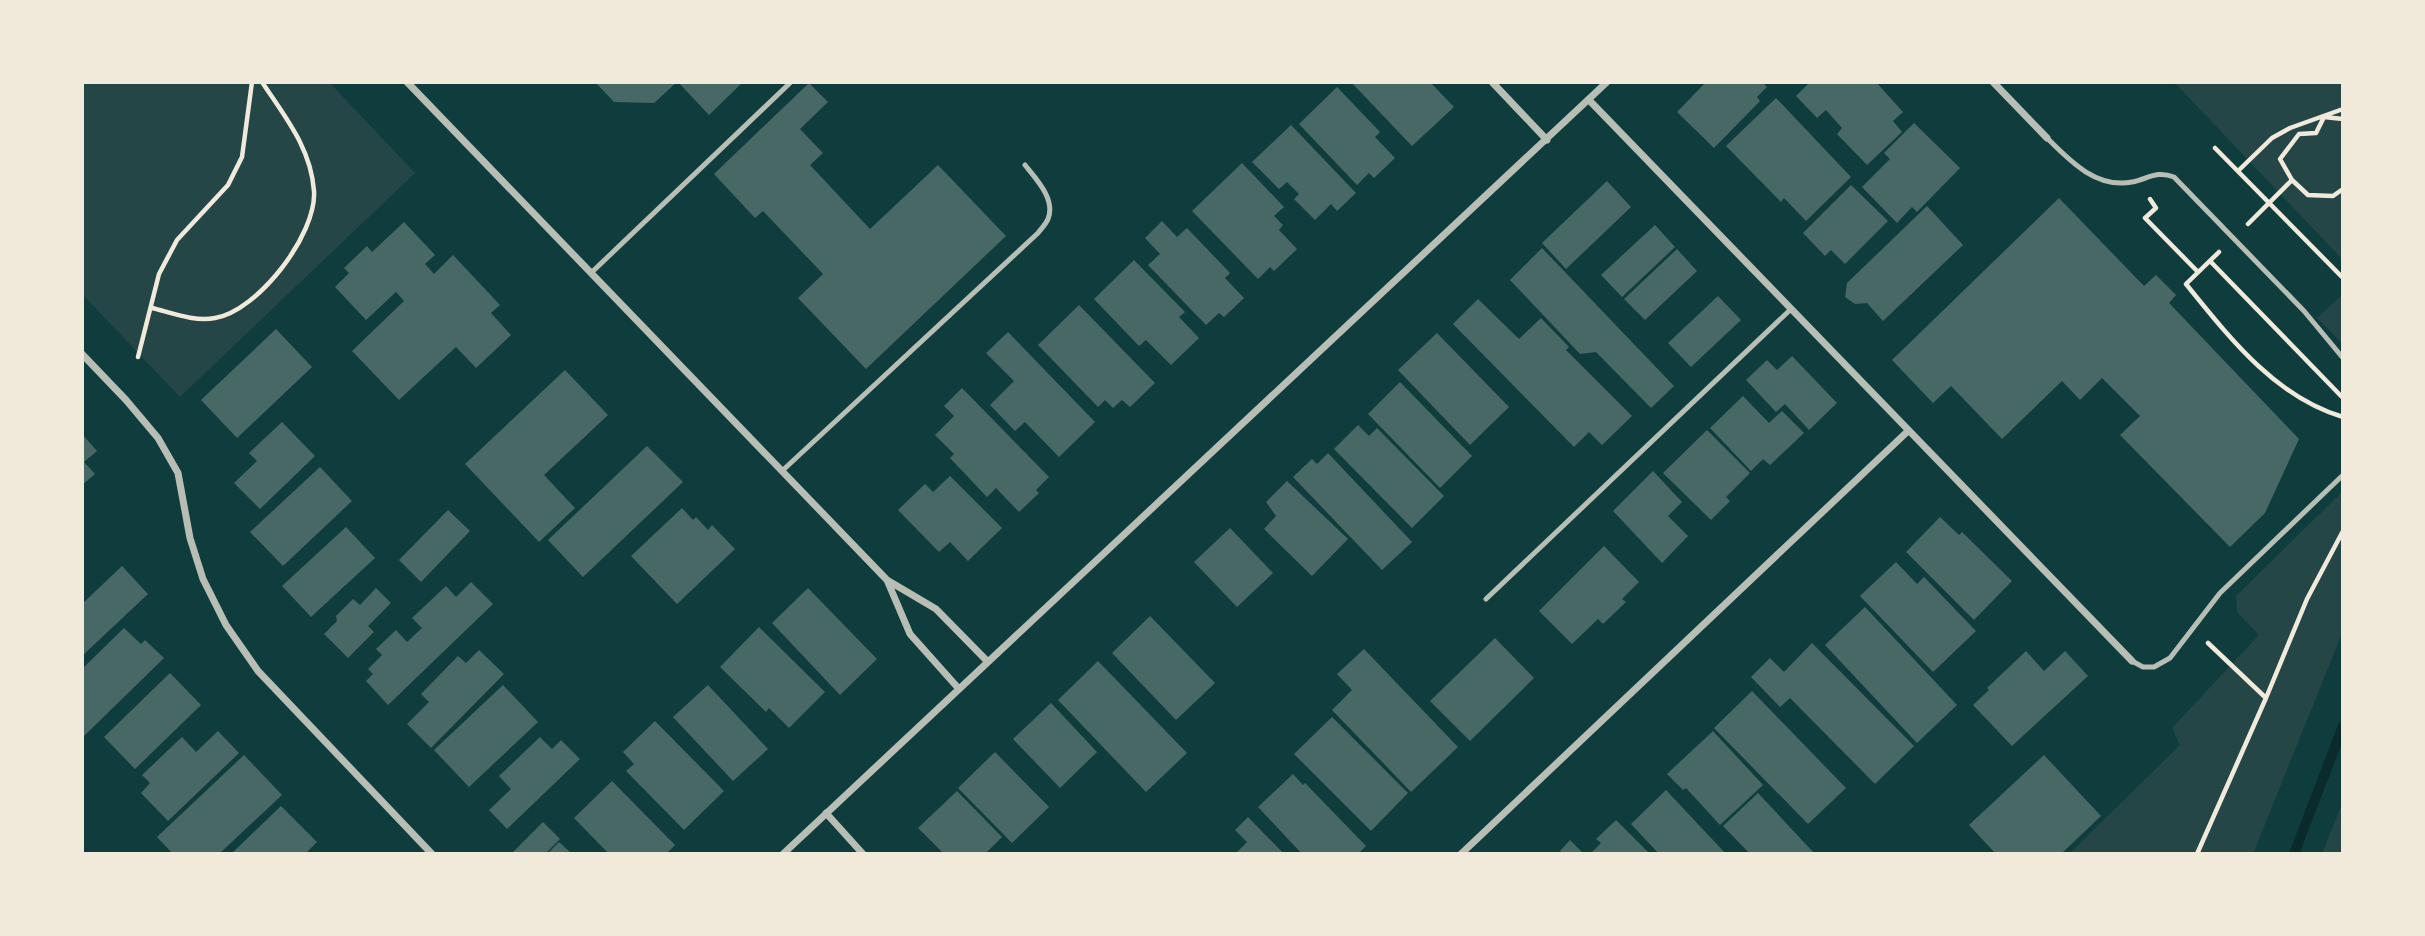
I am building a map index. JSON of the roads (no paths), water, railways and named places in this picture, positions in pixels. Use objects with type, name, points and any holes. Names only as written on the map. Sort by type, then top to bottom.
[{"type":"street","points":[[407,82],[887,580],[936,609],[988,662]]},
{"type":"street","points":[[1492,82],[1547,139]]},
{"type":"street","points":[[783,854],[1608,82]]},
{"type":"street","points":[[1993,82],[2047,138]]},
{"type":"street","points":[[1589,100],[2133,661]]},
{"type":"street","points":[[82,354],[158,438],[178,473],[190,538],[203,579],[226,625],[258,671],[432,854]]},
{"type":"street","points":[[1461,854],[1908,431]]},
{"type":"street","points":[[887,580],[910,634],[960,689]]},
{"type":"street","points":[[826,813],[863,854]]},
{"type":"lane","points":[[591,273],[791,82]]},
{"type":"lane","points":[[2047,138],[2076,167],[2096,177],[2131,183],[2155,174],[2165,173],[2174,177],[2304,311],[2343,358]]},
{"type":"lane","points":[[782,471],[1038,233],[1048,219],[1049,206],[1042,186],[1024,165]]},
{"type":"lane","points":[[1486,599],[1791,309]]},
{"type":"lane","points":[[2133,661],[2143,667],[2162,664],[2171,658],[2220,593],[2343,475]]},
{"type":"waterway","points":[[2294,854],[2343,726]]}]
